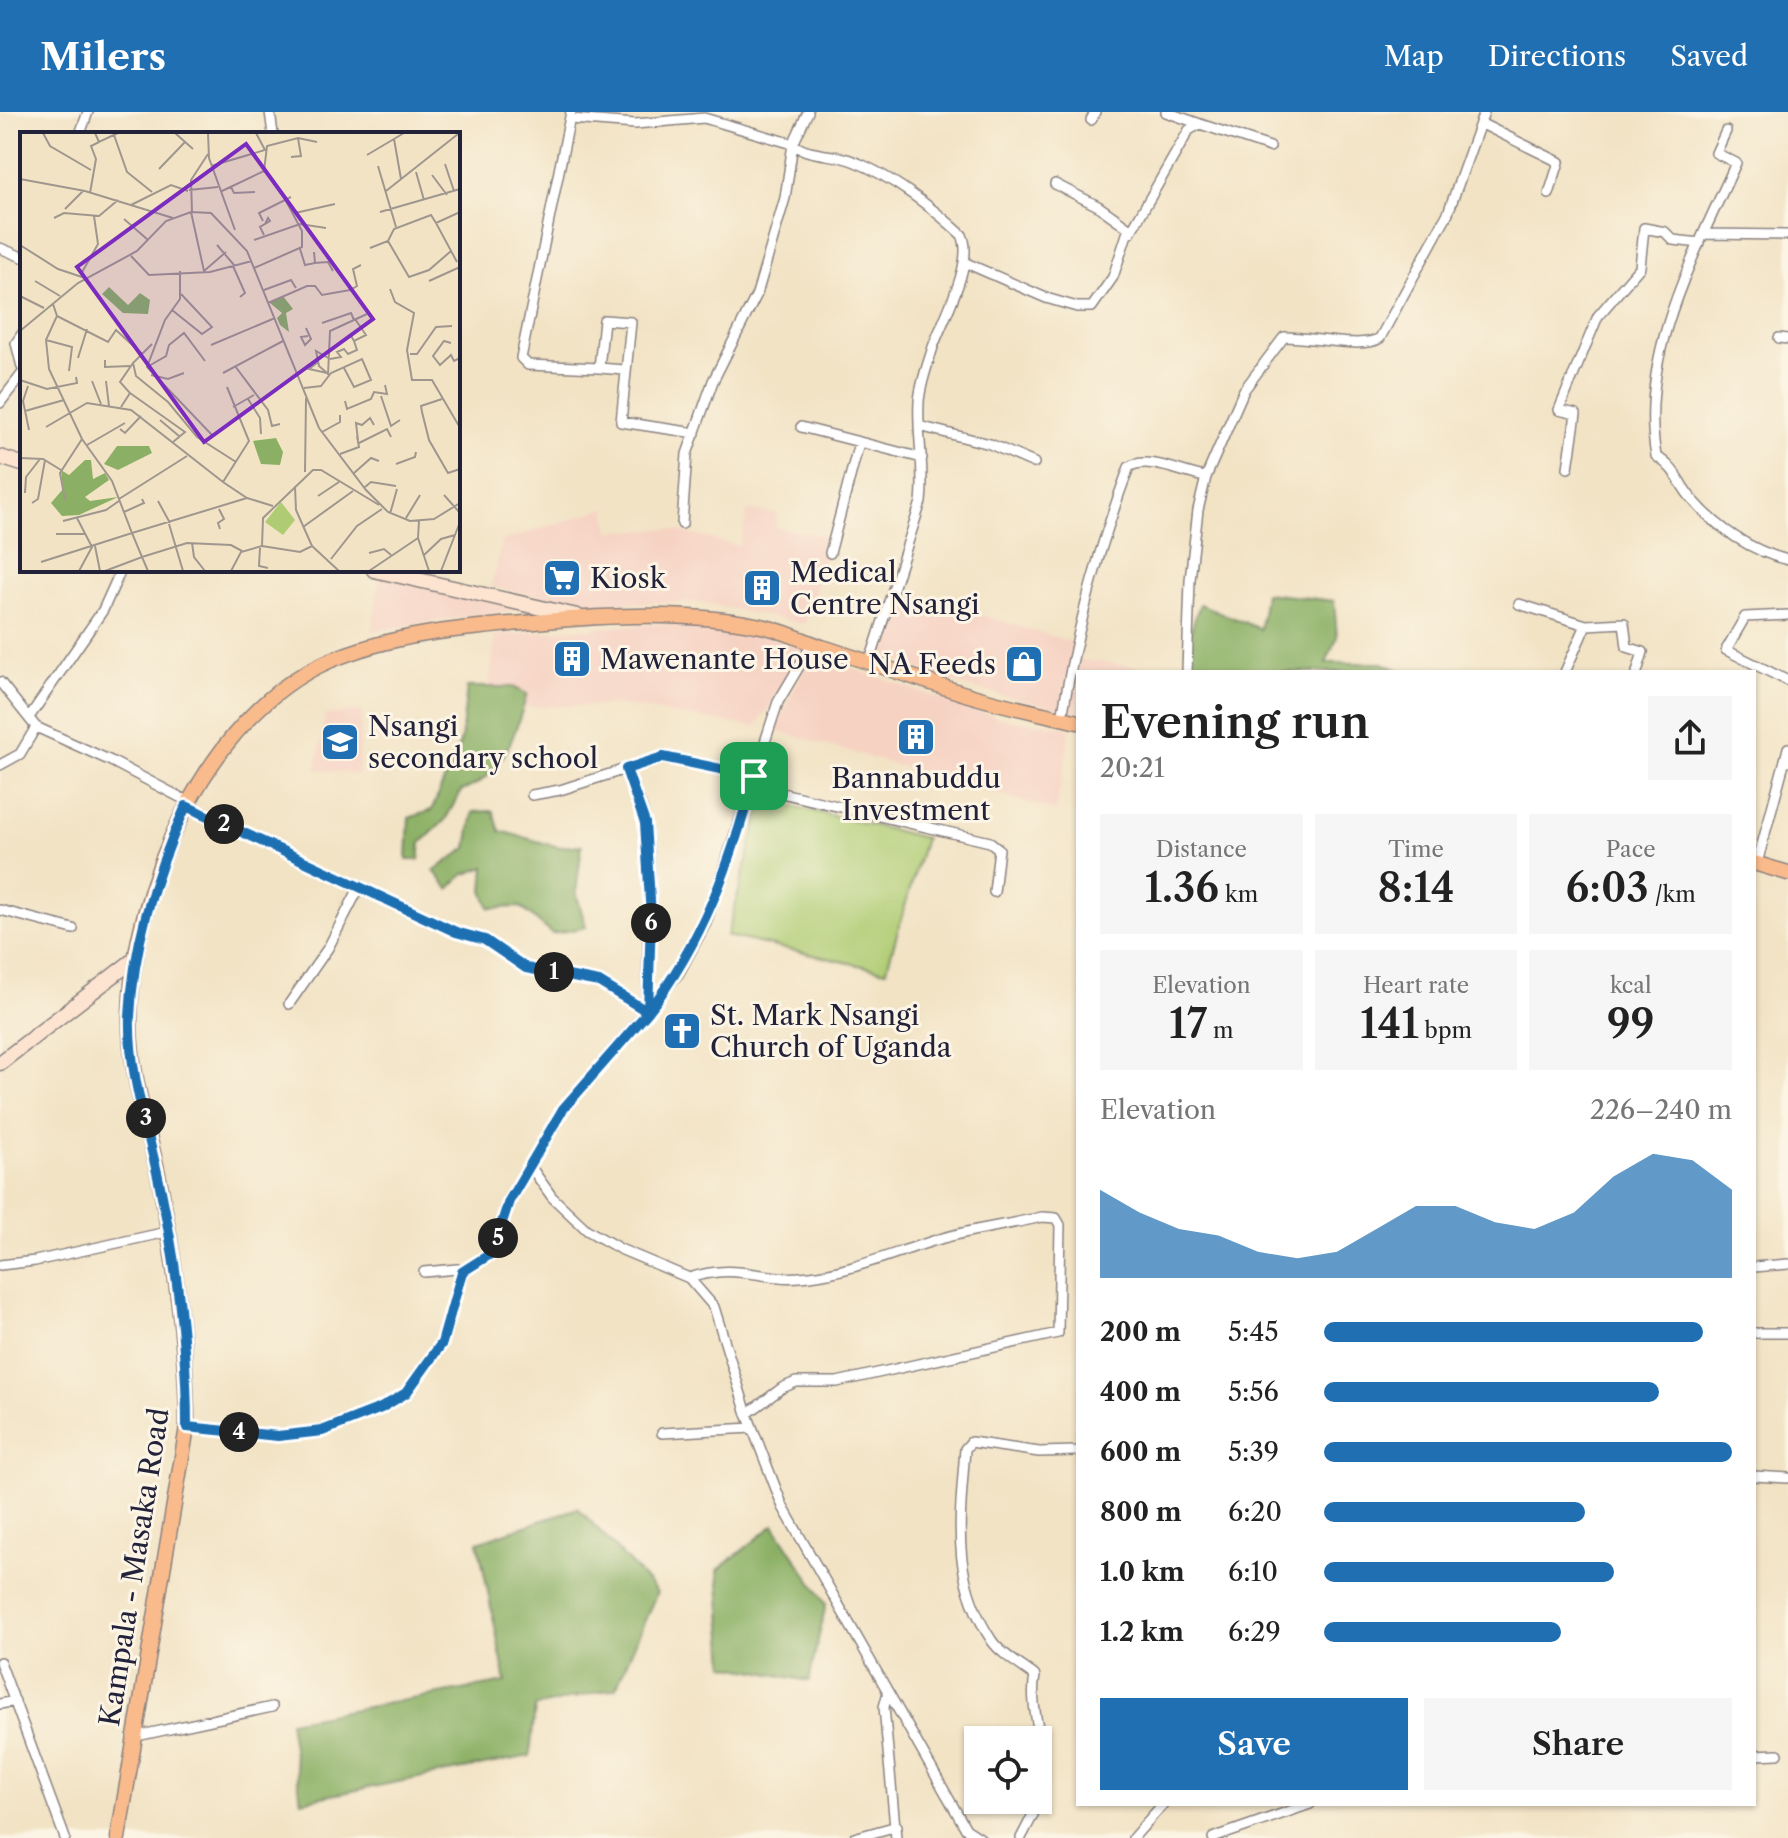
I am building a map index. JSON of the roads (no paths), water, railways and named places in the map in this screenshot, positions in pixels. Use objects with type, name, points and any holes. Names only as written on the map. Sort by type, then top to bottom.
[{"type":"main road","points":[[0,457],[20,463]]},
{"type":"main road","points":[[383,572],[581,617]]},
{"type":"main road","name":"Kampala - Masaka Road","points":[[118,1838],[132,1737],[187,1427],[187,1360],[167,1232],[135,1065],[130,1020],[136,958],[161,861],[212,762],[261,705],[325,663],[407,635],[581,617],[720,620],[765,627],[1017,710],[1076,722]]},
{"type":"main road","points":[[1756,863],[1788,873]]},
{"type":"main road","points":[[0,1063],[136,958]]},
{"type":"street","points":[[81,132],[88,112]]},
{"type":"street","points":[[270,112],[273,132]]},
{"type":"street","points":[[682,524],[687,454],[713,381],[757,294],[785,198],[793,144],[808,112]]},
{"type":"street","points":[[1166,112],[1270,147]]},
{"type":"street","points":[[1187,670],[1190,580],[1198,510],[1206,477],[1244,390],[1284,337],[1304,336],[1366,345],[1387,330],[1448,213],[1484,112]]},
{"type":"street","points":[[624,370],[528,365],[521,358],[571,116],[635,124],[704,115],[793,144],[801,150],[853,161],[893,184],[962,235],[967,245],[966,263],[932,352],[919,397],[921,502],[870,661]]},
{"type":"street","points":[[966,263],[1046,298],[1077,307],[1092,307],[1113,277],[1129,235],[1189,130],[1200,124]]},
{"type":"street","points":[[1482,124],[1559,162],[1549,194]]},
{"type":"street","points":[[1726,131],[1716,153],[1736,163],[1684,280],[1653,379],[1651,425],[1656,456],[1674,468],[1691,498],[1732,535],[1758,551],[1788,560]]},
{"type":"street","points":[[1055,184],[1125,224],[1129,235]]},
{"type":"street","points":[[1568,468],[1576,414],[1559,410],[1598,316],[1640,267],[1644,228],[1665,232],[1673,240],[1788,235]]},
{"type":"street","points":[[0,248],[20,256]]},
{"type":"street","points":[[599,368],[604,320],[631,322],[621,422],[695,433]]},
{"type":"street","points":[[20,337],[16,343],[20,359]]},
{"type":"street","points":[[0,403],[20,377]]},
{"type":"street","points":[[919,426],[990,444],[1034,463]]},
{"type":"street","points":[[801,427],[922,458]]},
{"type":"street","points":[[830,553],[859,443]]},
{"type":"street","points":[[1062,718],[1079,620],[1093,566],[1129,467],[1136,463],[1155,465],[1206,477]]},
{"type":"street","points":[[30,716],[103,610],[120,572]]},
{"type":"street","points":[[1519,604],[1586,625],[1624,623],[1627,647],[1643,652],[1638,670]]},
{"type":"street","points":[[1788,615],[1745,617],[1726,650],[1788,681]]},
{"type":"street","points":[[1566,670],[1586,625]]},
{"type":"street","points":[[187,1427],[278,1436],[322,1431],[381,1408],[406,1393],[442,1343],[462,1272],[492,1253],[509,1201],[576,1090],[648,1012],[679,973],[706,923],[778,702],[813,643]]},
{"type":"street","points":[[0,682],[36,727],[111,761],[188,804],[456,932],[485,940],[526,968],[599,982],[648,1012]]},
{"type":"street","points":[[0,765],[20,754],[36,727]]},
{"type":"street","points":[[1756,860],[1788,748]]},
{"type":"street","points":[[532,795],[560,790],[663,757],[990,842],[999,849],[994,892]]},
{"type":"street","points":[[626,769],[645,823],[651,916],[648,1012]]},
{"type":"street","points":[[289,1004],[328,948],[360,886]]},
{"type":"street","points":[[0,910],[73,929]]},
{"type":"street","points":[[530,1166],[552,1197],[587,1230],[620,1249],[689,1278],[714,1307],[747,1414],[783,1507],[966,1829],[980,1838]]},
{"type":"street","points":[[689,1278],[715,1269],[743,1270],[788,1279],[814,1276],[950,1236],[1042,1217],[1056,1218],[1060,1225],[1058,1333],[837,1382],[796,1382],[782,1388],[747,1414]]},
{"type":"street","points":[[0,1265],[35,1261],[167,1232]]},
{"type":"street","points":[[1756,1267],[1788,1264]]},
{"type":"street","points":[[424,1272],[457,1269],[462,1272]]},
{"type":"street","points":[[1756,1333],[1788,1333]]},
{"type":"street","points":[[662,1433],[752,1428]]},
{"type":"street","points":[[1021,1838],[1036,1810],[1044,1781],[1042,1748],[1031,1697],[1035,1676],[993,1643],[973,1600],[958,1551],[965,1449],[971,1442],[1039,1452],[1076,1451]]},
{"type":"street","points":[[1756,1476],[1788,1478]]},
{"type":"street","points":[[0,1662],[65,1838]]},
{"type":"street","points":[[888,1692],[884,1707],[896,1838]]},
{"type":"street","points":[[0,1704],[15,1701]]},
{"type":"street","points":[[132,1737],[272,1707]]},
{"type":"street","points":[[1756,1755],[1778,1754]]},
{"type":"street","points":[[1133,1838],[1161,1806]]},
{"type":"street","points":[[1213,1838],[1304,1806]]},
{"type":"street","points":[[854,1838],[897,1826]]},
{"type":"place","name":"Kiosk","points":[[562,578]]},
{"type":"place","name":"Medical Centre Nsangi","points":[[762,588]]},
{"type":"place","name":"Mawenante House","points":[[572,659]]},
{"type":"place","name":"NA Feeds","points":[[1024,664]]},
{"type":"place","name":"Bannabuddu Investment","points":[[916,737]]},
{"type":"place","name":"Nsangi secondary school","points":[[340,742]]},
{"type":"place","name":"St. Mark Nsangi Church of Uganda","points":[[682,1031]]}]
